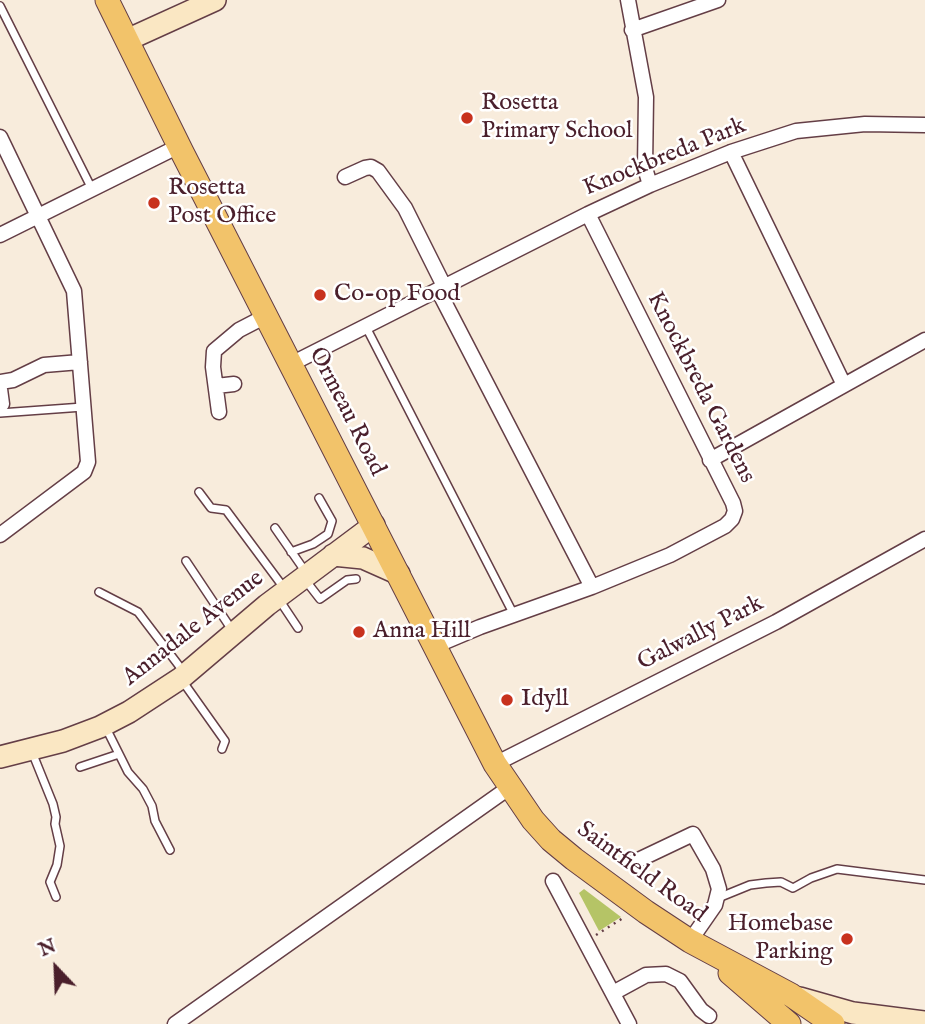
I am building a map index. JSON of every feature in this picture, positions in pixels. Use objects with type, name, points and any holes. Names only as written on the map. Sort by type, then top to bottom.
[{"type":"main road","name":"Ormeau Road","points":[[107,0],[495,764],[533,820],[551,840]]},
{"type":"main road","name":"Saintfield Road","points":[[551,840],[646,912],[696,945],[791,995],[833,1024]]},
{"type":"main road","name":"Saintfield Road","points":[[696,945],[789,1024]]},
{"type":"main road","points":[[750,973],[810,1024]]},
{"type":"street","points":[[127,40],[215,0]]},
{"type":"street","points":[[628,0],[646,97],[645,169],[650,185]]},
{"type":"street","points":[[632,30],[718,0]]},
{"type":"street","name":"Knockbreda Park","points":[[291,364],[588,214],[731,152],[796,131],[865,124],[925,125]]},
{"type":"street","points":[[0,137],[74,291],[88,468],[0,535]]},
{"type":"street","points":[[0,236],[179,146]]},
{"type":"street","points":[[731,152],[844,385]]},
{"type":"street","points":[[345,177],[365,167],[371,167],[391,186],[405,208],[441,288],[592,587],[435,646]]},
{"type":"street","name":"Knockbreda Gardens","points":[[588,214],[735,511],[725,526],[670,555],[592,587]]},
{"type":"street","points":[[219,412],[213,367],[214,351],[239,330],[266,316]]},
{"type":"street","points":[[710,460],[925,340]]},
{"type":"street","points":[[0,382],[13,380],[44,365],[80,362]]},
{"type":"street","points":[[216,386],[234,384]]},
{"type":"street","name":"Annadale Avenue","points":[[0,757],[31,751],[104,725],[183,676],[293,585],[374,525]]},
{"type":"street","name":"Galwally Park","points":[[495,764],[776,622],[925,540]]},
{"type":"street","points":[[333,555],[363,558],[399,574]]},
{"type":"street","points":[[175,1024],[510,787]]},
{"type":"street","points":[[632,863],[693,834],[718,880],[718,898],[696,945]]},
{"type":"street","points":[[553,881],[629,1024]]},
{"type":"street","points":[[613,993],[646,975],[666,974],[680,981],[701,1010],[709,1016]]},
{"type":"street","points":[[791,995],[853,1013],[925,1023]]},
{"type":"lane","points":[[0,6],[92,189]]},
{"type":"lane","points":[[365,326],[514,615]]},
{"type":"lane","points":[[1,402],[84,407]]},
{"type":"lane","points":[[199,492],[211,508],[226,510],[293,585],[320,599],[347,580],[356,579]]},
{"type":"lane","points":[[291,552],[313,544],[328,534],[332,521],[319,498]]},
{"type":"lane","points":[[275,528],[291,552],[293,585],[289,612],[298,628]]},
{"type":"lane","points":[[186,561],[234,633]]},
{"type":"lane","points":[[99,592],[138,612],[225,741],[222,749]]},
{"type":"lane","points":[[104,725],[128,772],[143,789],[152,806],[155,821],[170,850]]},
{"type":"lane","points":[[31,751],[56,817],[60,846],[57,865],[50,882],[56,897]]},
{"type":"lane","points":[[80,767],[119,754]]},
{"type":"lane","points":[[718,898],[750,885],[781,882],[793,888],[830,870],[925,880]]},
{"type":"path","points":[[593,937],[626,916]]},
{"type":"green space","points":[[584,889],[621,917],[599,931],[579,893]]},
{"type":"place","name":"Rosetta Primary School","points":[[467,118]]},
{"type":"place","name":"Rosetta Post Office","points":[[154,203]]},
{"type":"place","name":"Co-op Food","points":[[320,295]]},
{"type":"place","name":"Anna Hill","points":[[359,632]]},
{"type":"place","name":"Idyll","points":[[507,700]]},
{"type":"place","name":"Homebase Parking","points":[[847,939]]}]
